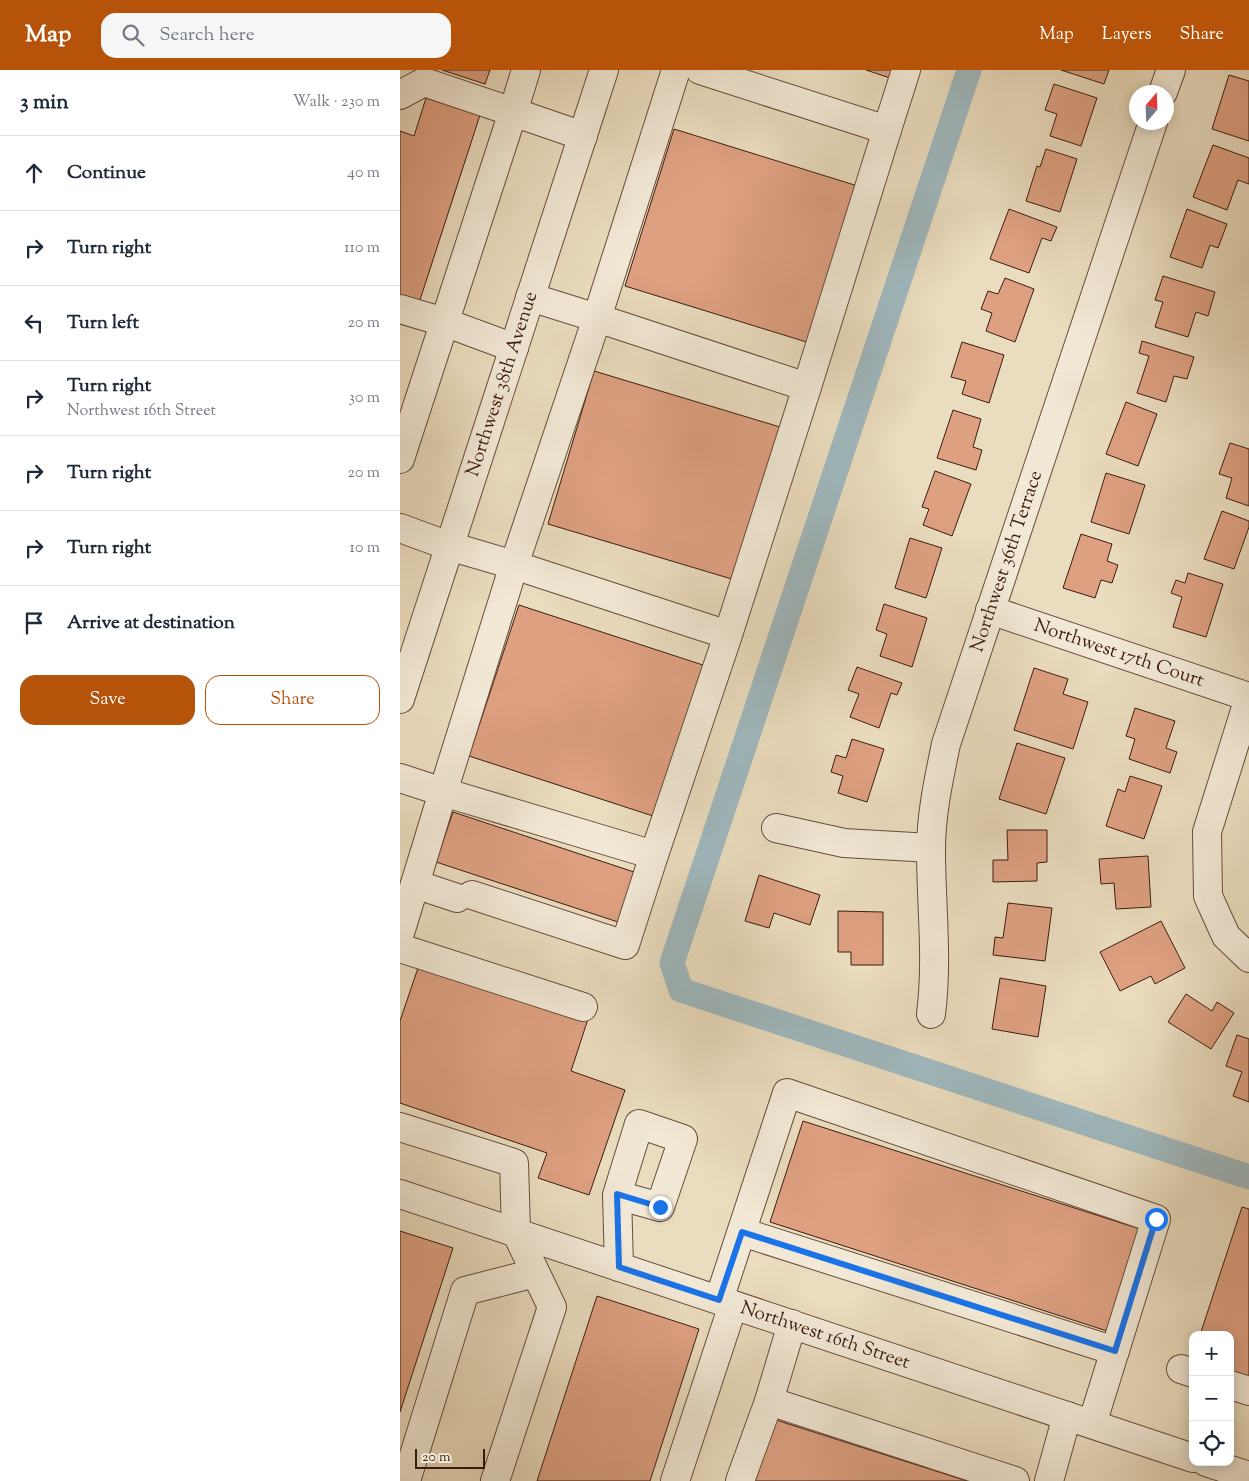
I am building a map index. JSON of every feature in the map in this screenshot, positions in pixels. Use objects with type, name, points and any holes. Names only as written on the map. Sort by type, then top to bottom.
[{"type":"street","points":[[400,459],[526,70]]},
{"type":"street","name":"Northwest 38th Avenue","points":[[400,699],[604,70]]},
{"type":"street","points":[[400,933],[514,565],[597,318],[676,70]]},
{"type":"street","points":[[700,70],[887,130]]},
{"type":"street","points":[[415,884],[465,897],[625,946],[728,635],[906,70]]},
{"type":"street","points":[[1166,85],[1171,70]]},
{"type":"street","points":[[400,94],[424,82],[582,136]]},
{"type":"street","name":"Northwest 36th Terrace","points":[[931,1014],[935,986],[935,949],[931,848],[938,786],[946,744],[1150,130]]},
{"type":"street","points":[[530,297],[807,387]]},
{"type":"street","points":[[400,309],[444,322],[514,348]]},
{"type":"street","points":[[400,528],[449,546],[514,565],[728,635]]},
{"type":"street","name":"Northwest 17th Court","points":[[990,610],[1249,698]]},
{"type":"street","points":[[1249,698],[1207,832],[1208,896],[1226,936],[1249,958]]},
{"type":"street","points":[[400,778],[654,855]]},
{"type":"street","points":[[776,828],[844,844],[931,848]]},
{"type":"street","points":[[400,948],[583,1007]]},
{"type":"street","points":[[675,1481],[726,1302],[742,1232],[787,1093],[1156,1219],[1115,1351],[1049,1481]]},
{"type":"street","points":[[400,1127],[514,1163],[516,1232],[552,1307],[495,1481]]},
{"type":"street","name":"Northwest 16th Street","points":[[400,1194],[1189,1457]]},
{"type":"street","points":[[617,1194],[619,1267]]},
{"type":"street","points":[[742,1232],[1115,1351]]},
{"type":"street","points":[[406,1481],[466,1291],[535,1273]]},
{"type":"street","points":[[740,1481],[792,1324]]},
{"type":"street","points":[[1234,1386],[1249,1391]]},
{"type":"street","points":[[768,1400],[1015,1481]]},
{"type":"building","points":[[442,70],[490,70],[485,84]]},
{"type":"building","points":[[866,70],[900,70],[896,80]]},
{"type":"building","points":[[1061,70],[1109,70],[1104,84]]},
{"type":"building","points":[[1229,75],[1249,81],[1249,141],[1212,129]]},
{"type":"building","points":[[1054,84],[1097,98],[1081,146],[1050,136],[1057,114],[1045,110]]},
{"type":"building","points":[[426,98],[480,115],[418,306],[400,300],[400,131],[414,136]]},
{"type":"building","points":[[674,129],[861,187],[813,344],[625,286]]},
{"type":"building","points":[[1213,145],[1249,158],[1249,184],[1238,180],[1227,210],[1193,197]]},
{"type":"building","points":[[1046,149],[1077,159],[1060,212],[1026,201],[1037,166],[1040,167]]},
{"type":"building","points":[[1009,209],[1057,227],[1051,241],[1042,238],[1029,273],[990,259]]},
{"type":"building","points":[[1187,209],[1227,224],[1218,248],[1210,245],[1202,268],[1170,257]]},
{"type":"building","points":[[1163,276],[1215,292],[1208,316],[1196,312],[1188,337],[1155,327],[1163,302],[1155,300]]},
{"type":"building","points":[[1005,278],[1034,289],[1015,342],[986,331],[992,313],[981,309],[988,291],[998,294]]},
{"type":"building","points":[[1142,341],[1194,357],[1187,379],[1174,376],[1166,402],[1137,393],[1149,356],[1139,353]]},
{"type":"building","points":[[962,342],[1004,355],[989,403],[962,394],[966,381],[951,377]]},
{"type":"building","points":[[594,371],[780,427],[735,580],[548,524]]},
{"type":"building","points":[[1126,402],[1157,414],[1138,466],[1106,454]]},
{"type":"building","points":[[953,410],[981,419],[973,447],[982,450],[976,470],[937,458]]},
{"type":"building","points":[[1230,443],[1249,449],[1249,506],[1226,498],[1232,478],[1219,474]]},
{"type":"building","points":[[935,471],[971,484],[952,536],[923,525],[929,509],[922,507]]},
{"type":"building","points":[[1106,473],[1145,485],[1129,534],[1091,522]]},
{"type":"building","points":[[1222,511],[1249,521],[1249,527],[1234,569],[1204,559]]},
{"type":"building","points":[[1081,534],[1112,544],[1107,561],[1118,565],[1112,583],[1101,580],[1095,598],[1063,588]]},
{"type":"building","points":[[910,538],[942,548],[926,598],[895,588]]},
{"type":"building","points":[[1188,573],[1223,584],[1206,637],[1173,627],[1182,597],[1171,593],[1176,580],[1185,583]]},
{"type":"building","points":[[884,604],[927,618],[912,667],[880,656],[887,634],[876,630]]},
{"type":"building","points":[[519,605],[706,666],[656,817],[469,756]]},
{"type":"building","points":[[857,667],[902,683],[897,695],[891,693],[879,728],[850,717],[859,694],[848,690]]},
{"type":"building","points":[[1034,668],[1068,679],[1063,694],[1088,702],[1073,749],[1014,730]]},
{"type":"building","points":[[1135,708],[1175,721],[1166,748],[1177,752],[1170,773],[1129,759],[1135,739],[1126,736]]},
{"type":"building","points":[[852,739],[884,749],[867,802],[838,793],[843,776],[831,772],[836,755],[846,758]]},
{"type":"building","points":[[1017,743],[1065,758],[1046,814],[999,799]]},
{"type":"building","points":[[1130,776],[1162,786],[1144,839],[1106,826],[1118,789],[1125,792]]},
{"type":"building","points":[[453,812],[640,874],[624,924],[436,862]]},
{"type":"building","points":[[1007,830],[1047,830],[1047,862],[1037,863],[1037,881],[993,882],[993,860],[1008,860]]},
{"type":"building","points":[[1148,856],[1151,907],[1116,909],[1114,883],[1101,884],[1099,859]]},
{"type":"building","points":[[759,875],[820,895],[810,925],[774,913],[769,928],[745,921]]},
{"type":"building","points":[[1008,903],[1052,908],[1045,961],[993,955],[995,937],[1003,938]]},
{"type":"building","points":[[838,911],[883,912],[883,965],[851,965],[851,952],[838,952]]},
{"type":"building","points":[[1161,921],[1185,968],[1155,984],[1151,976],[1120,991],[1100,952]]},
{"type":"building","points":[[420,962],[588,1019],[571,1071],[625,1090],[589,1195],[538,1178],[547,1153],[400,1103],[400,1021]]},
{"type":"building","points":[[1000,978],[1046,986],[1038,1037],[992,1029]]},
{"type":"building","points":[[1186,994],[1212,1011],[1217,1002],[1234,1013],[1211,1049],[1168,1022]]},
{"type":"building","points":[[1237,1035],[1249,1039],[1249,1102],[1233,1096],[1242,1072],[1226,1066]]},
{"type":"building","points":[[803,1121],[1140,1229],[1107,1331],[770,1222]]},
{"type":"building","points":[[1242,1207],[1249,1209],[1249,1382],[1234,1377],[1234,1331],[1201,1331]]},
{"type":"building","points":[[400,1231],[453,1248],[400,1412]]},
{"type":"building","points":[[597,1296],[699,1329],[650,1481],[537,1481]]},
{"type":"building","points":[[773,1419],[967,1481],[753,1481]]},
{"type":"waterway","points":[[969,70],[672,963],[681,990],[1249,1177]]},
{"type":"route","points":[[660,1207],[617,1194],[619,1267],[719,1300],[742,1232],[1115,1351],[1156,1219]]}]
